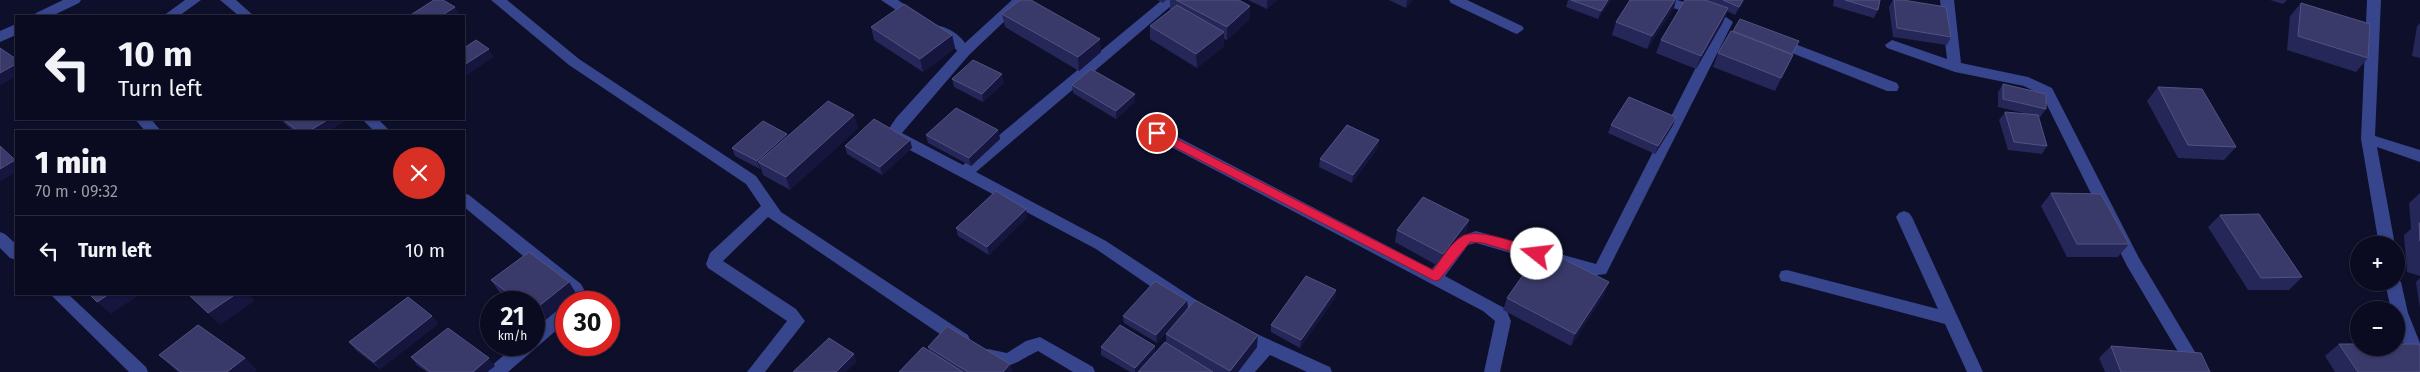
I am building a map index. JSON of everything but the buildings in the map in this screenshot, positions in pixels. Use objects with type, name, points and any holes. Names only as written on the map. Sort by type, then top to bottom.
[{"type":"street","points":[[43,15],[74,0]]},
{"type":"street","points":[[172,15],[194,0]]},
{"type":"street","points":[[227,0],[246,15]]},
{"type":"street","points":[[498,0],[574,62],[751,180],[776,216],[805,237],[994,359],[1001,362],[1009,361],[1040,344],[1087,372]]},
{"type":"street","points":[[888,0],[957,42],[964,52]]},
{"type":"street","points":[[1020,0],[964,52],[901,122],[894,135],[1101,246],[1184,303],[1223,325],[1324,372]]},
{"type":"street","points":[[964,173],[1171,0]]},
{"type":"street","points":[[1456,0],[1517,29]]},
{"type":"street","points":[[1435,277],[1463,241],[1476,237],[1590,270],[1600,270],[1722,20],[1661,0]]},
{"type":"street","points":[[1947,0],[1955,67]]},
{"type":"street","points":[[2374,0],[2368,139],[2384,236]]},
{"type":"street","points":[[0,37],[15,30]]},
{"type":"street","points":[[1763,36],[1892,87]]},
{"type":"street","points":[[1892,45],[1955,67],[2028,82],[2047,92],[2133,262],[2199,372]]},
{"type":"street","points":[[143,120],[153,130]]},
{"type":"street","points":[[369,120],[382,130]]},
{"type":"street","points":[[1157,133],[1489,306],[1500,314],[1502,328],[1492,372]]},
{"type":"street","points":[[2368,139],[2420,156]]},
{"type":"street","points":[[465,200],[576,291]]},
{"type":"street","points":[[755,372],[797,321],[790,314],[714,264],[716,257],[769,207]]},
{"type":"street","points":[[1904,217],[1975,372]]},
{"type":"street","points":[[0,238],[15,253]]},
{"type":"street","points":[[1787,276],[1950,319]]},
{"type":"street","points":[[2395,291],[2406,333],[2420,360]]},
{"type":"street","points":[[59,295],[140,372]]},
{"type":"street","points":[[545,330],[555,322]]},
{"type":"street","points":[[1245,372],[1267,346]]},
{"type":"street","points":[[496,372],[515,356]]},
{"type":"route","points":[[1157,133],[1435,277],[1463,241],[1468,238],[1483,238],[1537,254]]}]
